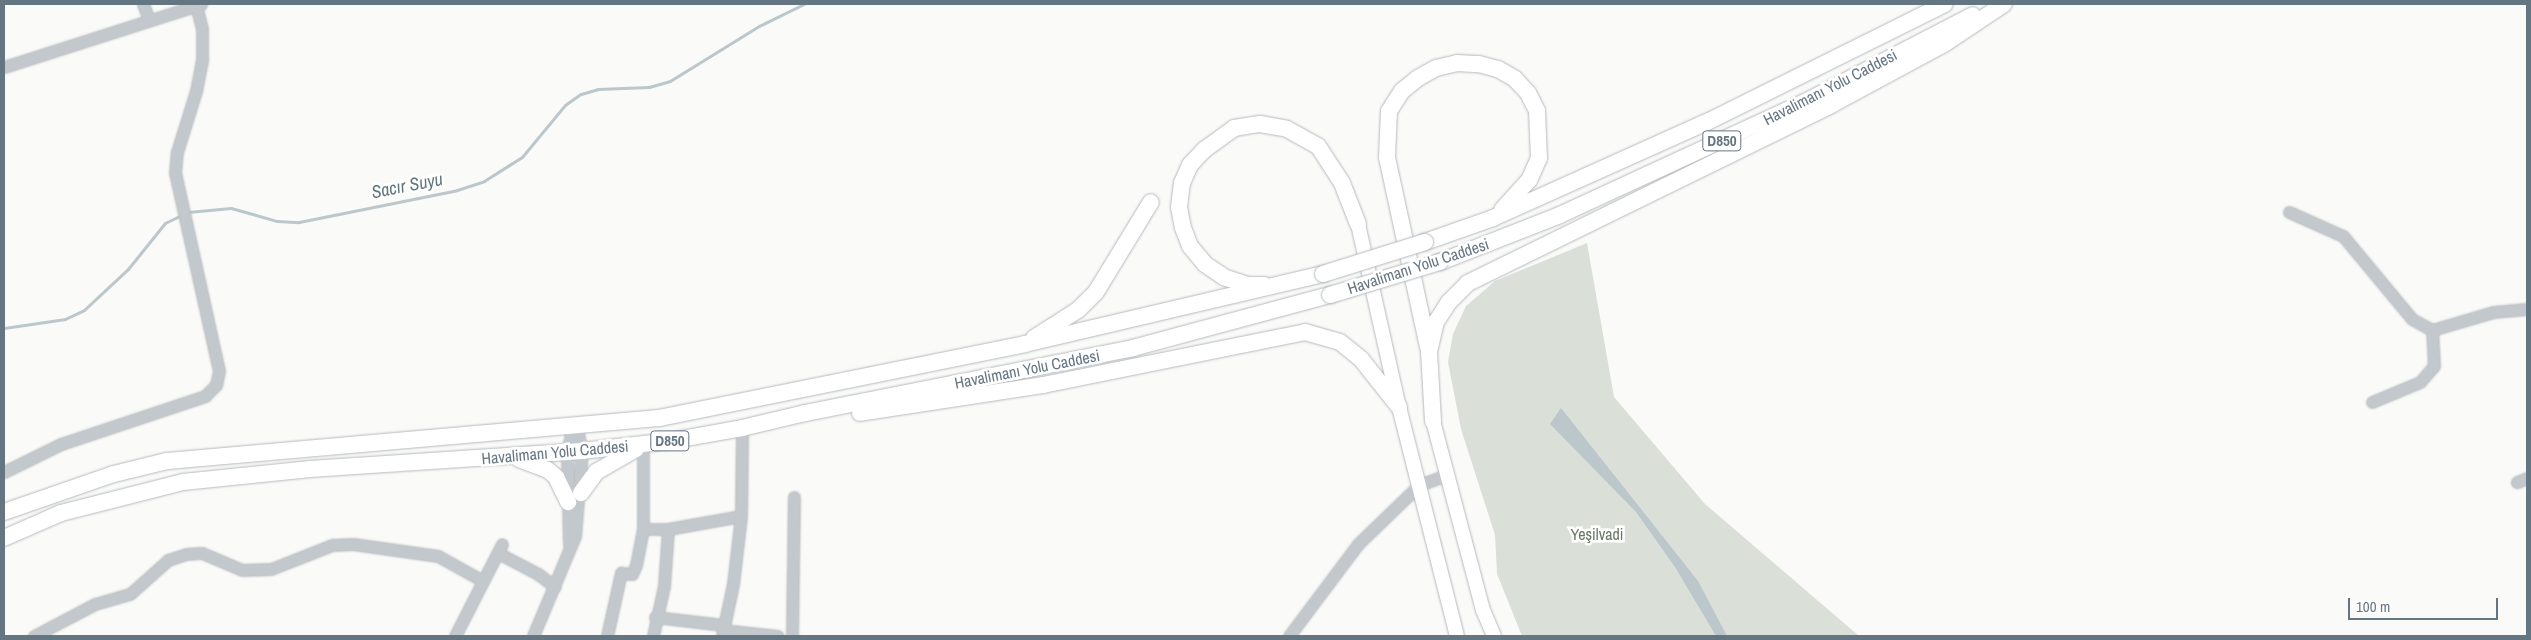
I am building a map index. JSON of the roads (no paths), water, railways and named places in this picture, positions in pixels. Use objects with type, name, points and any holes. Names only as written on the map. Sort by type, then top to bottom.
[{"type":"highway","name":"Havalimanı Yolu Caddesi","points":[[4,512],[114,474],[167,461],[574,427],[659,418],[1025,344],[1286,284],[1425,242],[1493,218],[1709,121],[1945,4]]},
{"type":"highway","name":"Havalimanı Yolu Caddesi","points":[[4,538],[61,513],[183,482],[310,470],[574,452],[643,445],[742,428],[806,413],[1133,348],[1330,295],[1440,262],[1560,215],[1812,100],[1996,4]]},
{"type":"highway","points":[[1429,352],[1436,322],[1448,302],[1468,283],[1831,105],[1944,44],[2004,4]]},
{"type":"highway","points":[[1432,421],[1429,352],[1387,156],[1389,111],[1402,91],[1436,68],[1457,63],[1498,69],[1524,88],[1537,111],[1539,158],[1529,180],[1493,218]]},
{"type":"highway","points":[[1286,284],[1248,285],[1224,277],[1205,264],[1190,246],[1180,214],[1182,183],[1190,165],[1204,150],[1234,128],[1260,124],[1286,129],[1318,146],[1342,183],[1358,224]]},
{"type":"highway","points":[[1025,344],[1078,310],[1096,292],[1151,202]]},
{"type":"highway","points":[[806,413],[852,414],[1043,385],[1306,332],[1340,342],[1361,359],[1399,407]]},
{"type":"highway","points":[[509,456],[548,470],[574,497],[596,472],[643,445]]},
{"type":"main road","points":[[1358,224],[1399,407],[1457,636]]},
{"type":"main road","points":[[1432,421],[1483,610],[1494,636]]},
{"type":"street","points":[[143,4],[149,20]]},
{"type":"street","points":[[4,67],[198,4],[203,51],[196,91],[176,152],[178,196],[219,371],[213,390],[206,396],[61,444],[4,472]]},
{"type":"street","points":[[2289,212],[2343,236],[2412,319],[2432,330],[2493,312],[2527,309]]},
{"type":"street","points":[[2372,402],[2420,382],[2434,366],[2432,330]]},
{"type":"street","points":[[533,636],[569,554],[574,497],[574,427]]},
{"type":"street","points":[[723,630],[741,516],[742,428]]},
{"type":"street","points":[[607,636],[621,573],[632,574],[636,565],[643,529],[643,445]]},
{"type":"street","points":[[1289,636],[1358,544],[1418,485],[1446,475]]},
{"type":"street","points":[[792,636],[794,497]]},
{"type":"street","points":[[643,529],[668,529],[741,516]]},
{"type":"street","points":[[653,636],[655,617],[664,586],[668,529]]},
{"type":"street","points":[[34,636],[95,604],[130,594],[168,560],[186,554],[202,553],[242,570],[271,569],[332,545],[353,544],[438,556],[483,581]]},
{"type":"street","points":[[455,636],[500,549],[555,587]]},
{"type":"street","points":[[655,617],[723,630],[778,636]]},
{"type":"waterway","name":"Sacır Suyu","points":[[4,328],[65,319],[84,310],[128,269],[165,223],[188,212],[231,208],[277,221],[299,222],[457,190],[484,181],[522,157],[565,105],[581,94],[598,89],[649,87],[670,81],[759,26],[804,4]]},
{"type":"park label","name":"Yeşilvadi","points":[[1597,534]]}]
